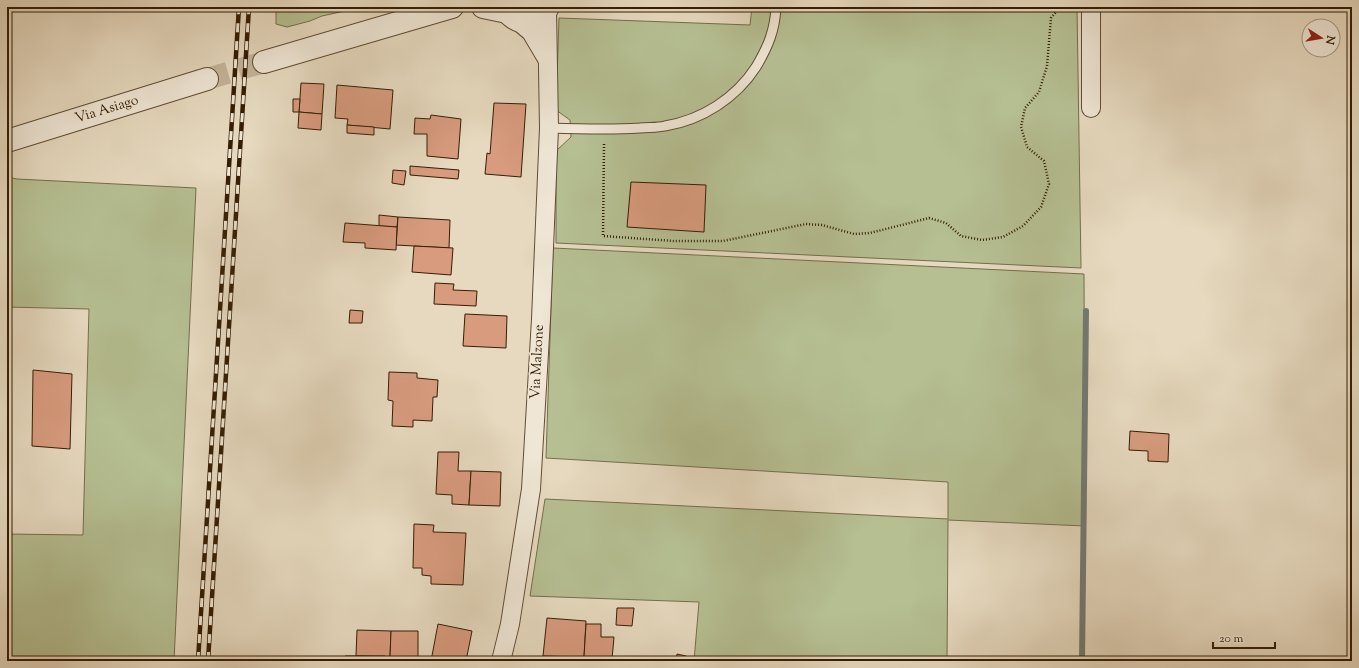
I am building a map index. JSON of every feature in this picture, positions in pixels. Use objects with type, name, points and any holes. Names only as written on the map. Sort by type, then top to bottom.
[{"type":"street","points":[[264,62],[452,7]]},
{"type":"street","points":[[483,7],[509,13]]},
{"type":"street","points":[[1090,7],[1091,108]]},
{"type":"street","name":"Via Malzone","points":[[509,13],[526,22],[535,20],[542,16],[548,8]]},
{"type":"street","name":"Via Malzone","points":[[501,661],[510,624],[531,489],[549,128],[547,60],[548,8]]},
{"type":"street","name":"Via Malzone","points":[[509,13],[531,32],[547,60]]},
{"type":"street","name":"Via Asiago","points":[[7,141],[207,79]]},
{"type":"lane","points":[[549,128],[605,129],[664,126],[689,120],[710,110],[732,95],[748,79],[770,41],[776,7]]},
{"type":"path","points":[[605,129],[603,236],[674,241],[723,241],[806,224],[822,225],[854,234],[870,233],[929,218],[946,223],[961,236],[982,240],[1003,237],[1024,226],[1041,207],[1049,184],[1044,161],[1027,147],[1021,127],[1025,108],[1039,92],[1047,66],[1051,18],[1060,7]]},
{"type":"green space","points":[[276,7],[353,7],[354,9],[322,16],[287,27],[276,24]]},
{"type":"green space","points":[[752,7],[1077,7],[1081,268],[556,243],[556,151],[571,137],[570,120],[556,110],[559,18],[750,25]]},
{"type":"green space","points":[[8,177],[17,179],[196,188],[174,661],[7,661],[7,534],[83,535],[89,309],[7,307]]},
{"type":"green space","points":[[553,248],[1084,274],[1085,526],[948,520],[947,661],[694,661],[699,602],[530,596],[545,499],[948,519],[948,482],[546,458]]},
{"type":"building","points":[[301,83],[324,84],[322,114],[299,112]]},
{"type":"building","points":[[337,85],[393,90],[390,129],[347,125],[348,119],[335,118]]},
{"type":"building","points":[[293,99],[300,99],[299,112],[293,112]]},
{"type":"building","points":[[494,103],[526,104],[521,177],[485,174],[487,153],[490,154]]},
{"type":"building","points":[[299,112],[322,114],[321,130],[298,128]]},
{"type":"building","points":[[431,115],[461,119],[458,159],[427,156],[427,134],[414,134],[415,118],[430,119]]},
{"type":"building","points":[[347,125],[374,127],[374,135],[347,133]]},
{"type":"building","points":[[410,166],[459,170],[458,179],[410,175]]},
{"type":"building","points":[[393,170],[406,171],[404,185],[392,183]]},
{"type":"building","points":[[631,182],[706,185],[704,232],[627,227]]},
{"type":"building","points":[[379,215],[398,217],[397,227],[379,226]]},
{"type":"building","points":[[398,217],[450,220],[449,248],[396,245]]},
{"type":"building","points":[[345,223],[397,227],[396,250],[365,248],[365,243],[343,242]]},
{"type":"building","points":[[414,246],[453,248],[451,275],[412,272]]},
{"type":"building","points":[[435,283],[454,284],[453,290],[477,291],[476,306],[434,304]]},
{"type":"building","points":[[350,310],[363,311],[362,323],[349,323]]},
{"type":"building","points":[[465,314],[507,316],[506,348],[463,346]]},
{"type":"building","points":[[33,370],[72,374],[70,449],[32,446]]},
{"type":"building","points":[[389,372],[417,373],[417,378],[438,380],[437,397],[433,397],[432,421],[413,420],[413,427],[392,426],[393,401],[388,400]]},
{"type":"building","points":[[1130,431],[1169,434],[1168,462],[1148,461],[1148,451],[1129,450]]},
{"type":"building","points":[[438,452],[459,452],[458,471],[471,471],[469,505],[452,504],[452,495],[436,494]]},
{"type":"building","points":[[471,471],[501,472],[500,506],[469,505]]},
{"type":"building","points":[[414,524],[434,525],[433,532],[466,533],[463,585],[431,584],[431,576],[422,575],[422,568],[413,568]]},
{"type":"building","points":[[617,608],[634,608],[632,626],[616,625]]},
{"type":"building","points":[[547,618],[586,621],[584,657],[543,656]]},
{"type":"building","points":[[438,624],[472,631],[466,661],[431,661]]},
{"type":"building","points":[[586,624],[601,624],[601,637],[614,637],[612,659],[584,657]]},
{"type":"building","points":[[357,630],[391,631],[390,657],[356,656]]},
{"type":"building","points":[[391,631],[418,631],[418,657],[390,657]]},
{"type":"building","points":[[677,654],[686,656],[685,661],[676,661]]},
{"type":"building","points":[[345,656],[385,656],[385,661],[344,661]]},
{"type":"waterway","points":[[1082,661],[1086,311]]},
{"type":"tunnel","points":[[207,79],[264,62]]},
{"type":"railway","points":[[198,661],[239,7]]},
{"type":"railway","points":[[208,661],[249,7]]}]
